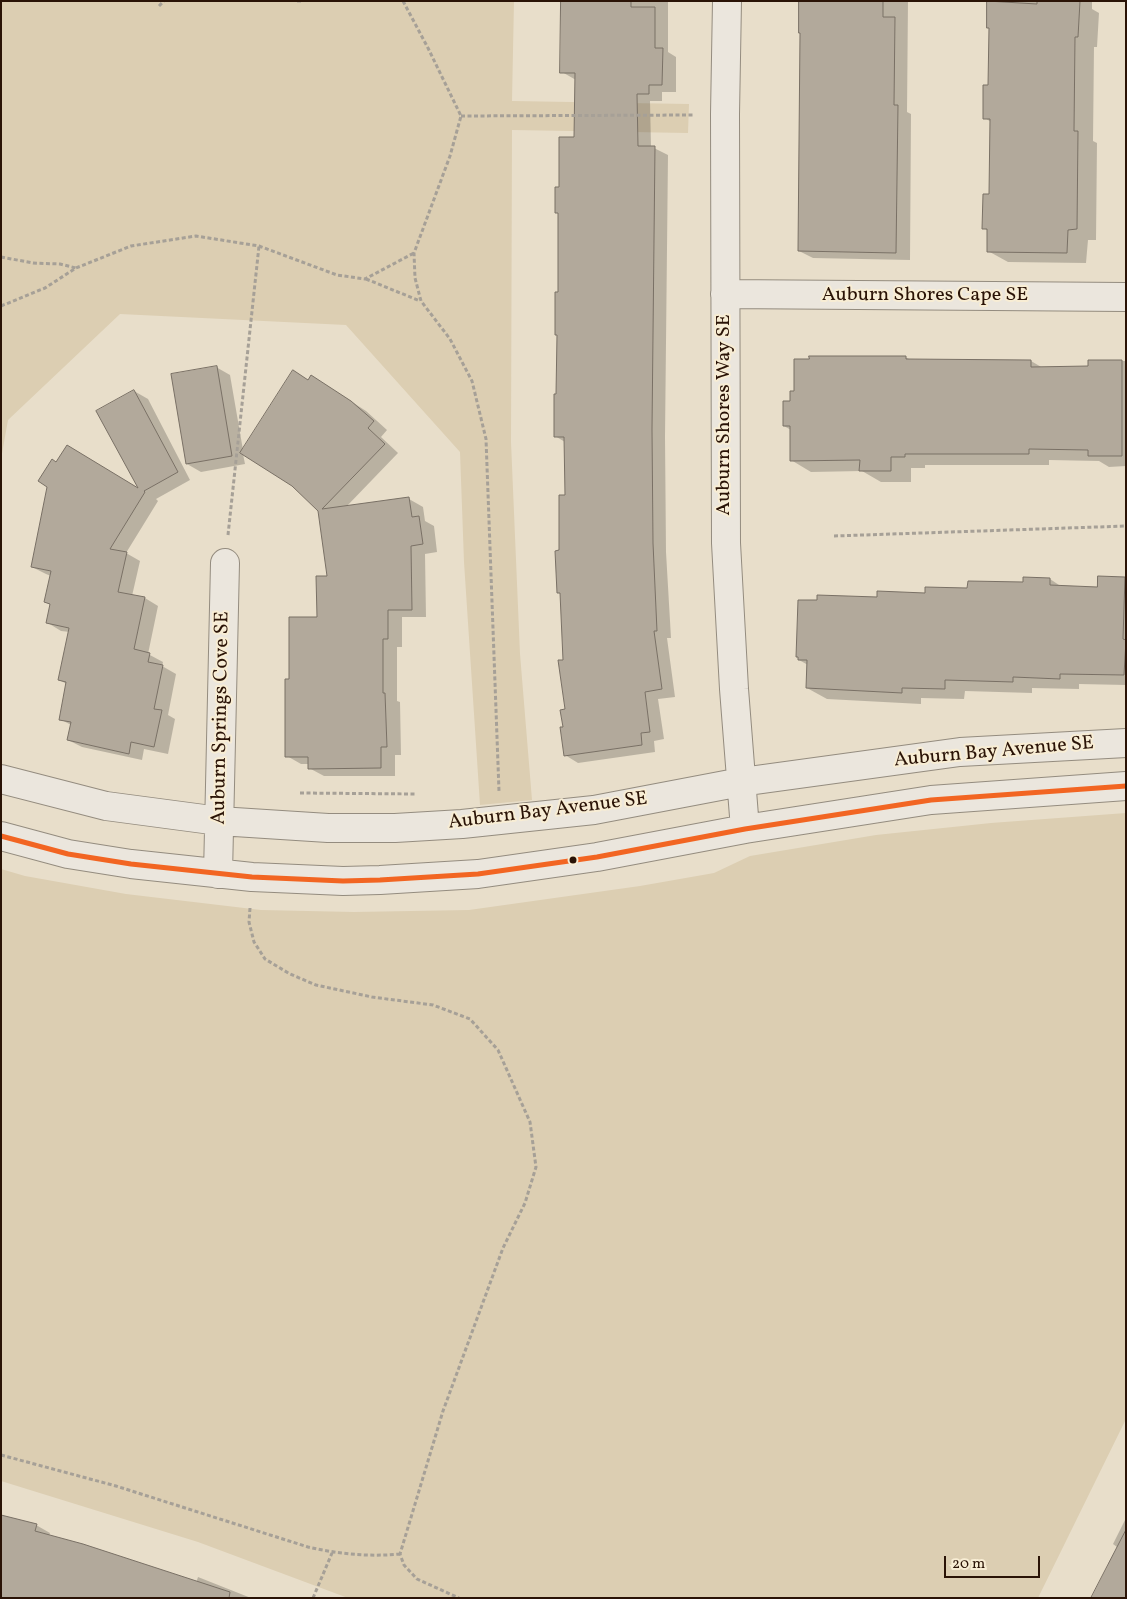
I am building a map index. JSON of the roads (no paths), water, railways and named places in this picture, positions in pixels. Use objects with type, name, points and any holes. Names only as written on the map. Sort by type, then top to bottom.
[{"type":"street","name":"Auburn Shores Way SE","points":[[726,1],[726,543],[734,689],[745,828]]},
{"type":"street","name":"Auburn Shores Cape SE","points":[[725,294],[1126,298]]},
{"type":"street","name":"Auburn Springs Cove SE","points":[[218,874],[226,563]]},
{"type":"street","name":"Auburn Bay Avenue SE","points":[[1,779],[106,806],[219,821],[328,828],[395,828],[462,824],[594,810],[741,782],[960,752],[1126,743]]},
{"type":"street","name":"Auburn Bay Avenue SE","points":[[1,836],[68,854],[131,864],[252,877],[343,881],[478,874],[597,857],[745,828],[931,800],[1126,786]]}]
